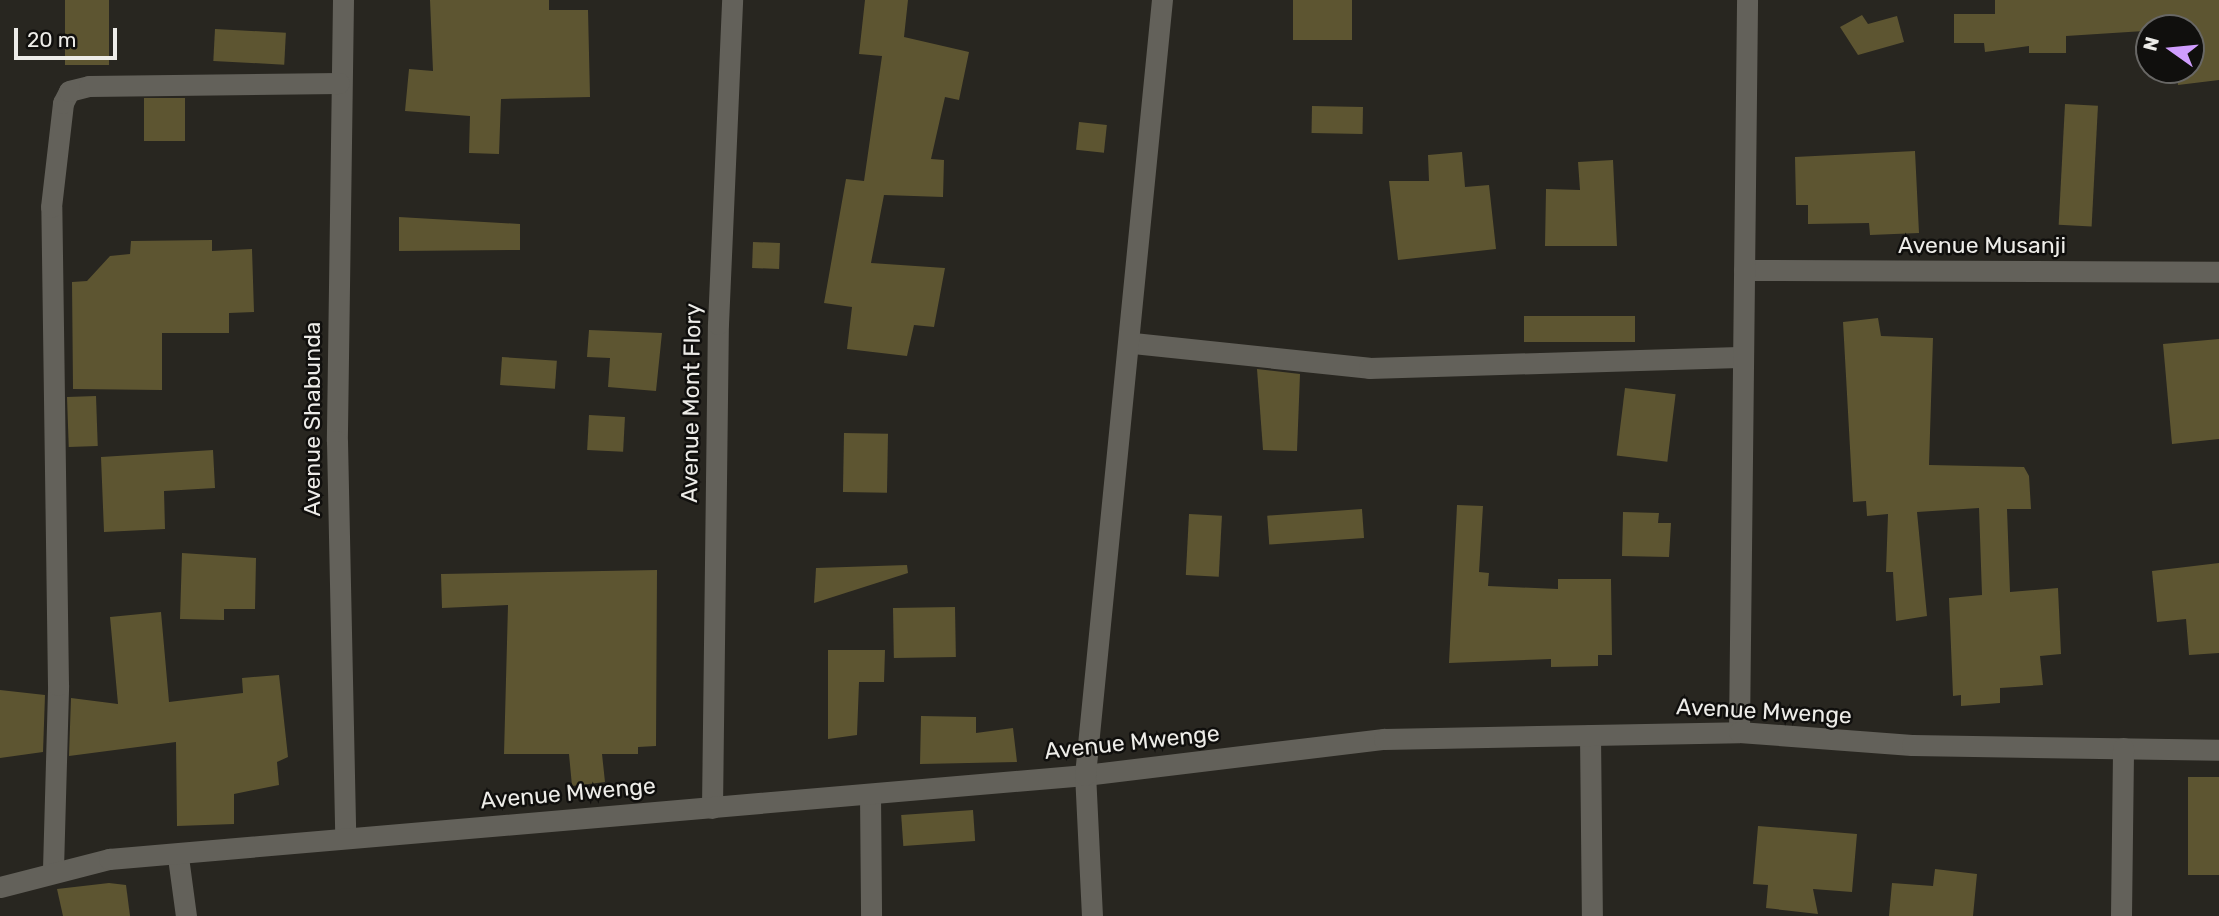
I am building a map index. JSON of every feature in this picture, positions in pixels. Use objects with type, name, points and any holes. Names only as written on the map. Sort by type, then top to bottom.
[{"type":"street","name":"Avenue Shabunda","points":[[343,0],[339,83],[345,837]]},
{"type":"street","name":"Avenue Mont Flory","points":[[712,808],[718,324],[732,0]]},
{"type":"street","points":[[1092,916],[1085,775],[1133,343],[1162,0]]},
{"type":"street","points":[[1739,732],[1739,357],[1744,270],[1747,0]]},
{"type":"street","points":[[53,869],[58,685],[51,207],[63,103],[69,91],[89,86],[339,83]]},
{"type":"street","name":"Avenue Musanji","points":[[1744,270],[2219,272]]},
{"type":"street","points":[[1133,343],[1369,368],[1739,357]]},
{"type":"street","name":"Avenue Mwenge","points":[[0,887],[53,869],[109,859],[178,857],[345,837],[1085,775],[1384,739],[1506,732],[1590,736],[1739,732],[1899,744],[2219,750]]},
{"type":"street","points":[[1590,736],[1592,916]]},
{"type":"street","points":[[2121,916],[2123,748]]},
{"type":"street","points":[[870,794],[872,916]]},
{"type":"street","points":[[178,857],[186,916]]},
{"type":"building","points":[[65,0],[109,0],[109,65],[65,65]]},
{"type":"building","points":[[430,0],[549,0],[549,10],[588,10],[590,97],[501,99],[499,154],[469,153],[470,116],[405,111],[409,69],[433,71]]},
{"type":"building","points":[[865,0],[908,0],[904,37],[969,52],[959,100],[945,97],[931,159],[944,160],[943,197],[884,195],[871,263],[945,268],[934,327],[914,325],[907,356],[847,349],[852,307],[824,303],[846,179],[864,181],[882,56],[859,54]]},
{"type":"building","points":[[1293,0],[1352,0],[1352,40],[1293,40]]},
{"type":"building","points":[[1995,0],[2219,0],[2219,80],[2205,82],[2205,14],[2135,14],[2135,32],[2066,36],[2066,53],[2029,53],[2029,46],[1985,52],[1984,43],[1954,43],[1954,14],[1995,14]]},
{"type":"building","points":[[1862,15],[1868,24],[1897,16],[1904,42],[1858,55],[1840,27]]},
{"type":"building","points":[[215,29],[286,33],[284,65],[213,61]]},
{"type":"building","points":[[144,98],[185,98],[185,141],[144,141]]},
{"type":"building","points":[[2065,104],[2098,106],[2092,227],[2059,225]]},
{"type":"building","points":[[1312,106],[1363,107],[1363,134],[1312,133]]},
{"type":"building","points":[[1079,122],[1107,125],[1104,153],[1076,150]]},
{"type":"building","points":[[1915,151],[1919,233],[1870,235],[1869,223],[1808,224],[1808,205],[1796,205],[1795,157]]},
{"type":"building","points":[[1462,152],[1465,187],[1489,185],[1496,249],[1398,260],[1389,181],[1429,181],[1428,155]]},
{"type":"building","points":[[1613,160],[1617,246],[1545,246],[1546,189],[1580,190],[1578,162]]},
{"type":"building","points":[[399,217],[520,224],[520,250],[399,251]]},
{"type":"building","points":[[212,240],[212,251],[252,249],[254,312],[229,313],[229,333],[162,333],[162,390],[73,389],[72,282],[87,281],[110,256],[130,254],[131,241]]},
{"type":"building","points":[[753,242],[780,243],[779,269],[752,268]]},
{"type":"building","points":[[1524,316],[1635,316],[1635,342],[1524,342]]},
{"type":"building","points":[[1878,318],[1881,336],[1933,338],[1929,465],[2024,467],[2029,476],[2031,509],[2007,509],[2010,592],[2058,588],[2061,654],[2040,656],[2043,685],[2000,688],[2000,703],[1961,706],[1961,695],[1953,696],[1949,598],[1982,595],[1979,508],[1917,512],[1927,616],[1896,621],[1893,572],[1886,572],[1888,514],[1867,516],[1866,501],[1853,502],[1843,322]]},
{"type":"building","points":[[589,330],[662,333],[656,391],[608,387],[610,358],[587,357]]},
{"type":"building","points":[[2219,339],[2219,439],[2172,444],[2163,344]]},
{"type":"building","points":[[502,357],[557,361],[555,389],[500,385]]},
{"type":"building","points":[[1257,369],[1300,374],[1297,451],[1263,450]]},
{"type":"building","points":[[1625,388],[1676,394],[1667,462],[1617,455]]},
{"type":"building","points":[[96,396],[98,446],[69,447],[67,397]]},
{"type":"building","points":[[589,415],[625,417],[623,452],[587,450]]},
{"type":"building","points":[[844,433],[888,434],[887,493],[843,492]]},
{"type":"building","points":[[213,450],[215,488],[164,491],[165,529],[104,532],[101,457]]},
{"type":"building","points":[[1457,505],[1483,506],[1479,572],[1489,573],[1488,586],[1558,589],[1558,579],[1611,579],[1612,655],[1598,655],[1598,666],[1551,667],[1551,659],[1449,663]]},
{"type":"building","points":[[1362,509],[1364,538],[1269,545],[1267,516]]},
{"type":"building","points":[[1623,512],[1659,513],[1658,523],[1671,523],[1669,557],[1622,556]]},
{"type":"building","points":[[1189,514],[1222,516],[1219,577],[1186,575]]},
{"type":"building","points":[[182,553],[256,558],[255,609],[224,609],[224,620],[180,619]]},
{"type":"building","points":[[2219,563],[2219,653],[2189,655],[2186,619],[2157,622],[2152,571]]},
{"type":"building","points":[[907,565],[908,573],[814,603],[816,568]]},
{"type":"building","points":[[657,570],[656,746],[638,747],[638,754],[602,754],[605,782],[572,786],[569,754],[504,754],[508,605],[442,608],[441,574]]},
{"type":"building","points":[[955,607],[956,657],[894,658],[893,608]]},
{"type":"building","points":[[161,612],[169,702],[243,693],[242,678],[279,675],[288,757],[277,762],[279,785],[234,794],[234,824],[177,826],[176,742],[69,756],[71,698],[118,704],[110,617]]},
{"type":"building","points":[[828,650],[885,650],[884,682],[859,682],[857,735],[828,739]]},
{"type":"building","points":[[0,690],[45,695],[43,752],[0,758]]},
{"type":"building","points":[[921,716],[976,717],[976,733],[1013,728],[1017,762],[920,764]]},
{"type":"building","points":[[2188,777],[2219,777],[2219,875],[2188,875]]},
{"type":"building","points":[[973,810],[975,841],[903,846],[901,815]]},
{"type":"building","points":[[1758,826],[1857,834],[1852,892],[1813,889],[1818,914],[1766,908],[1768,885],[1753,884]]},
{"type":"building","points":[[1935,869],[1977,874],[1973,916],[1889,916],[1892,883],[1933,886]]},
{"type":"building","points":[[109,883],[126,885],[130,916],[63,916],[57,889]]}]
